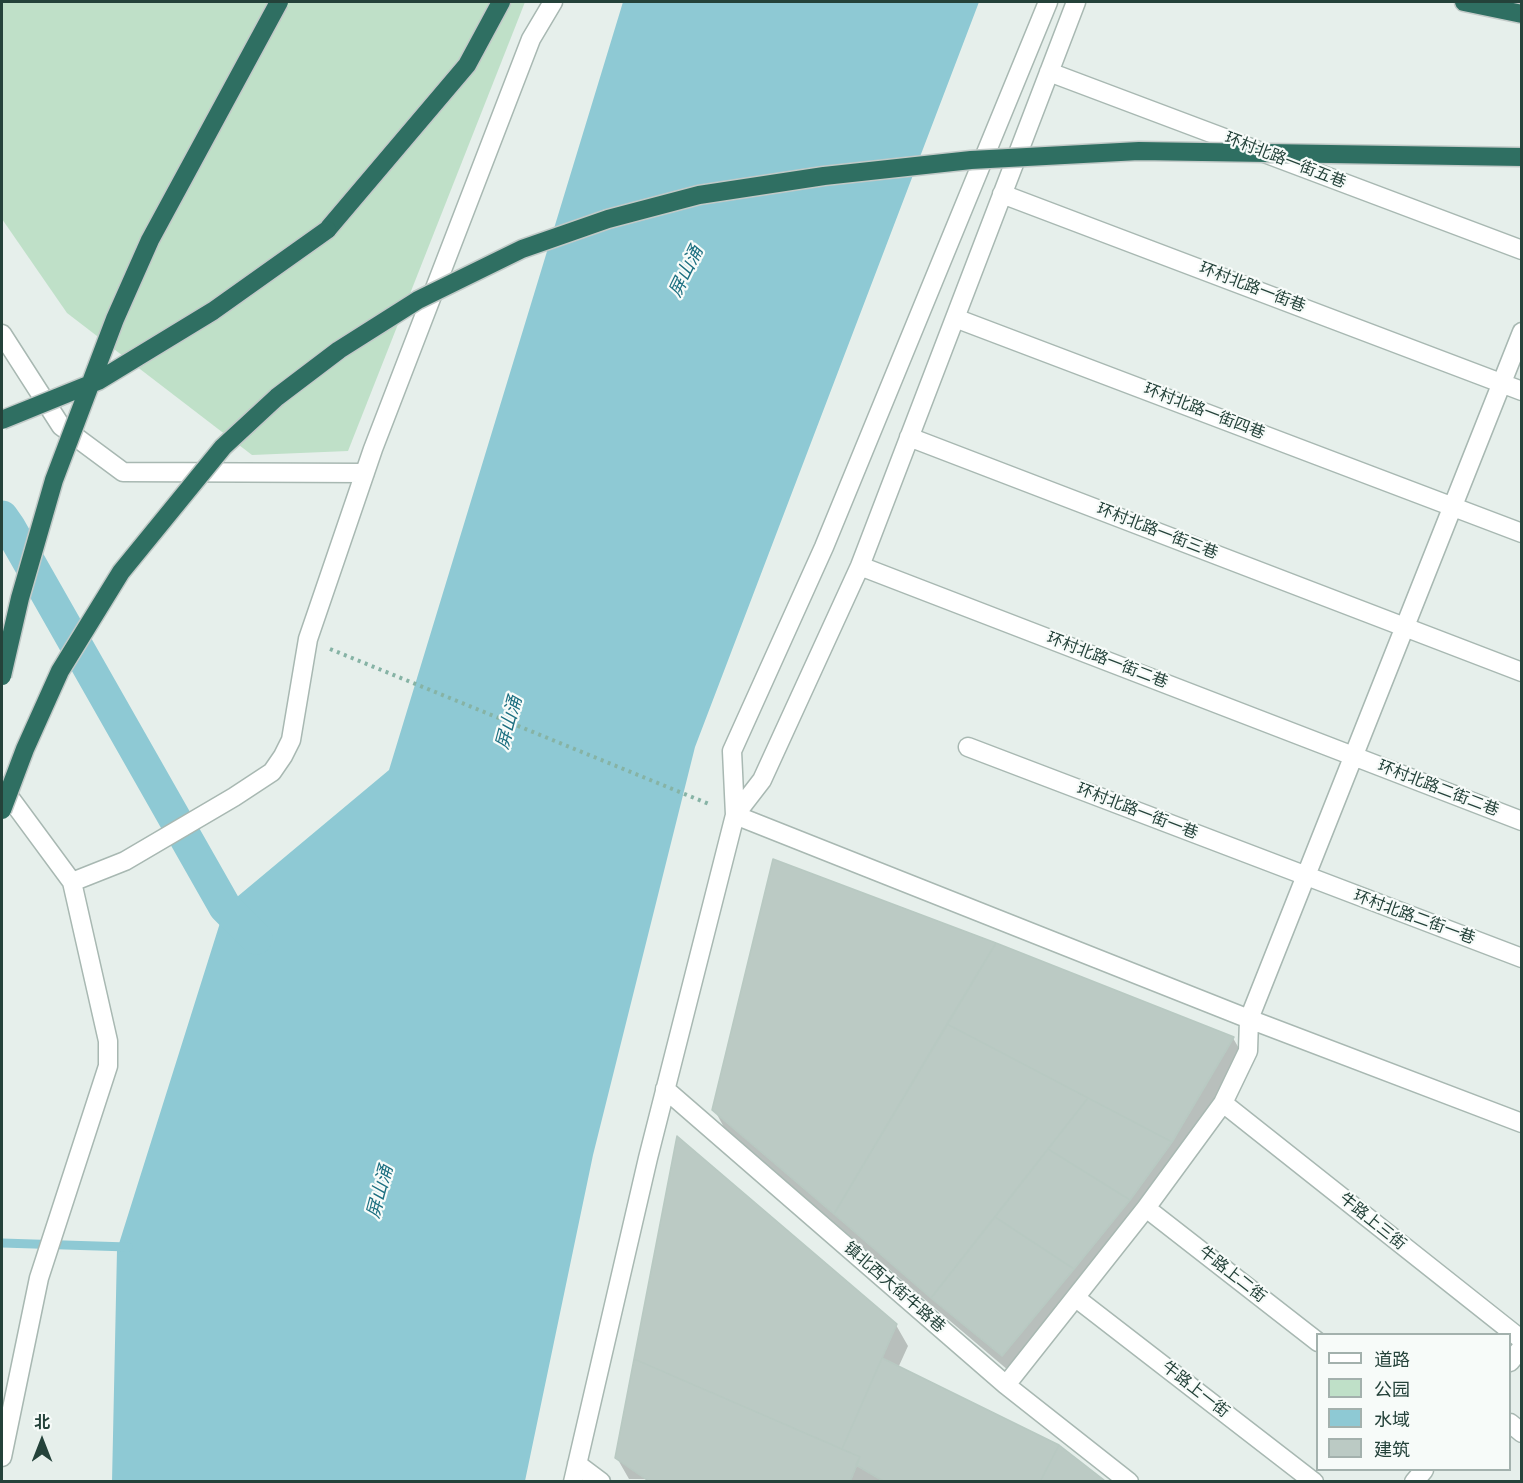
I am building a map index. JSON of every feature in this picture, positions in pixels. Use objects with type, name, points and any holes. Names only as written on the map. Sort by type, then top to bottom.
[{"type":"highway","points":[[2,676],[20,598],[54,480],[115,319],[150,240],[279,2]]},
{"type":"highway","points":[[2,420],[98,381],[213,311],[327,230],[466,65],[501,2]]},
{"type":"highway","points":[[1464,2],[1521,14]]},
{"type":"highway","points":[[2,810],[25,749],[60,671],[121,572],[223,447],[276,397],[339,350],[418,300],[522,249],[608,219],[699,195],[824,176],[971,160],[1139,151],[1521,157]]},
{"type":"street","points":[[72,882],[125,861],[234,797],[272,772],[291,740],[308,639],[365,473],[531,39],[553,2]]},
{"type":"street","points":[[601,1482],[575,1473],[665,1089],[735,815],[732,751],[824,547],[1048,2]]},
{"type":"street","points":[[735,815],[762,780],[860,566],[1076,2]]},
{"type":"street","name":"环村北路一街五巷","points":[[1049,72],[1521,250]]},
{"type":"street","name":"环村北路一街巷","points":[[1002,194],[1521,391]]},
{"type":"street","name":"环村北路一街四巷","points":[[955,318],[1521,533]]},
{"type":"street","points":[[1006,1385],[1146,1208],[1223,1103],[1248,1051],[1249,1019],[1521,332]]},
{"type":"street","points":[[2,333],[61,426],[123,472],[365,473]]},
{"type":"street","name":"环村北路一街三巷","points":[[909,437],[1521,672]]},
{"type":"street","name":"环村北路一街二巷","points":[[860,566],[1354,757]]},
{"type":"street","name":"环村北路一街一巷","points":[[968,747],[1306,878]]},
{"type":"street","name":"环村北路二街二巷","points":[[1354,757],[1521,821]]},
{"type":"street","points":[[2,787],[72,882],[108,1041],[108,1066],[39,1278],[2,1457]]},
{"type":"street","points":[[735,815],[1249,1019],[1521,1123]]},
{"type":"street","name":"环村北路二街一巷","points":[[1306,878],[1521,958]]},
{"type":"street","name":"镇北西大街牛路巷","points":[[665,1089],[1006,1385],[1129,1482]]},
{"type":"street","name":"牛路上三街","points":[[1223,1103],[1521,1340]]},
{"type":"street","name":"牛路上二街","points":[[1146,1208],[1316,1341]]},
{"type":"street","name":"牛路上一街","points":[[1076,1298],[1314,1482]]},
{"type":"street","points":[[1511,1360],[1521,1347]]},
{"type":"path","points":[[308,639],[735,815]]},
{"type":"green space","points":[[2,2],[525,2],[348,451],[252,455],[67,313],[2,219]]},
{"type":"water","name":"屏山涌","points":[[623,2],[979,2],[695,747],[593,1155],[525,1481],[112,1482],[117,1250],[225,907],[389,770]]},
{"type":"building","points":[[773,859],[996,943],[834,1214],[712,1110]]},
{"type":"building","points":[[996,943],[1234,1037],[1172,1142],[947,1024]]},
{"type":"building","points":[[947,1024],[1088,1098],[931,1298],[834,1214]]},
{"type":"building","points":[[1088,1098],[1172,1142],[1130,1200],[1048,1149]]},
{"type":"building","points":[[677,1136],[897,1324],[842,1449],[634,1359]]},
{"type":"building","points":[[1048,1149],[1130,1200],[1074,1269],[995,1217]]},
{"type":"building","points":[[995,1217],[1074,1269],[1002,1356],[931,1298]]},
{"type":"building","points":[[882,1358],[1059,1445],[1040,1482],[885,1482],[856,1465],[860,1457],[842,1449]]},
{"type":"building","points":[[634,1359],[860,1457],[850,1482],[650,1482],[615,1458]]},
{"type":"building","points":[[1059,1445],[1104,1480],[1103,1482],[1040,1482]]},
{"type":"waterway","points":[[2,517],[225,907],[256,938]]},
{"type":"waterway","points":[[2,1243],[128,1247]]}]
